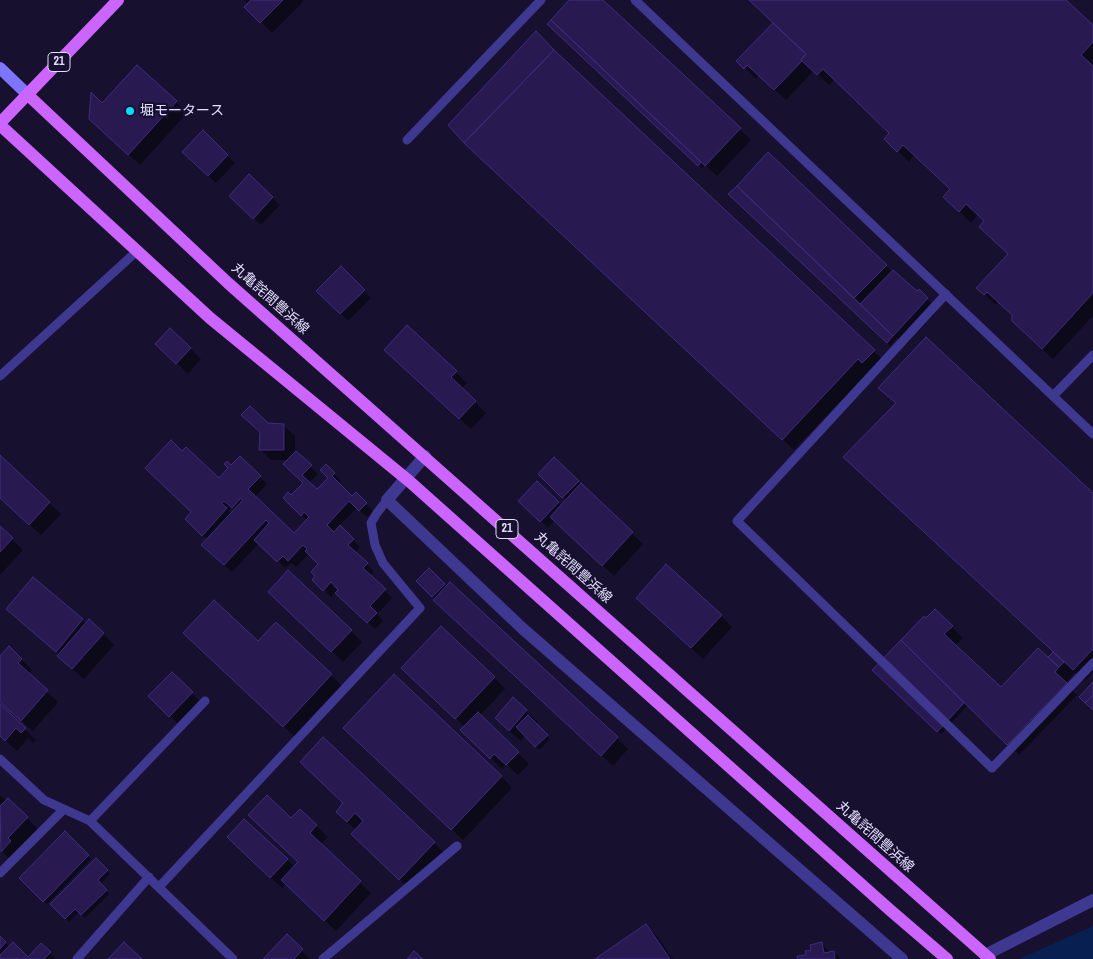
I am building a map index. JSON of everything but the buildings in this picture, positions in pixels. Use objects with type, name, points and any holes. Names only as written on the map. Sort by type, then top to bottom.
[{"type":"main road","name":"21","points":[[118,0],[0,124],[210,318],[406,479],[947,959]]},
{"type":"main road","points":[[0,68],[28,95]]},
{"type":"main road","name":"丸亀詫間豊浜線","points":[[28,95],[228,283],[988,957]]},
{"type":"street","points":[[425,456],[388,500],[522,628],[902,959]]},
{"type":"street","points":[[988,957],[1093,900]]},
{"type":"lane","points":[[407,140],[541,0]]},
{"type":"lane","points":[[635,0],[1093,434]]},
{"type":"lane","points":[[0,376],[137,251]]},
{"type":"lane","points":[[946,294],[737,521],[992,768],[1093,663]]},
{"type":"lane","points":[[1053,396],[1093,355]]},
{"type":"lane","points":[[158,887],[420,608],[383,563],[375,545],[371,523],[377,512],[388,500]]},
{"type":"lane","points":[[90,821],[205,701]]},
{"type":"lane","points":[[0,759],[44,800],[90,821],[233,959]]},
{"type":"lane","points":[[0,873],[64,809]]},
{"type":"lane","points":[[323,959],[458,846]]},
{"type":"lane","points":[[77,959],[149,878]]},
{"type":"water","points":[[1093,926],[1093,959],[1019,959]]},
{"type":"place","name":"堀モータース","points":[[130,111]]}]
